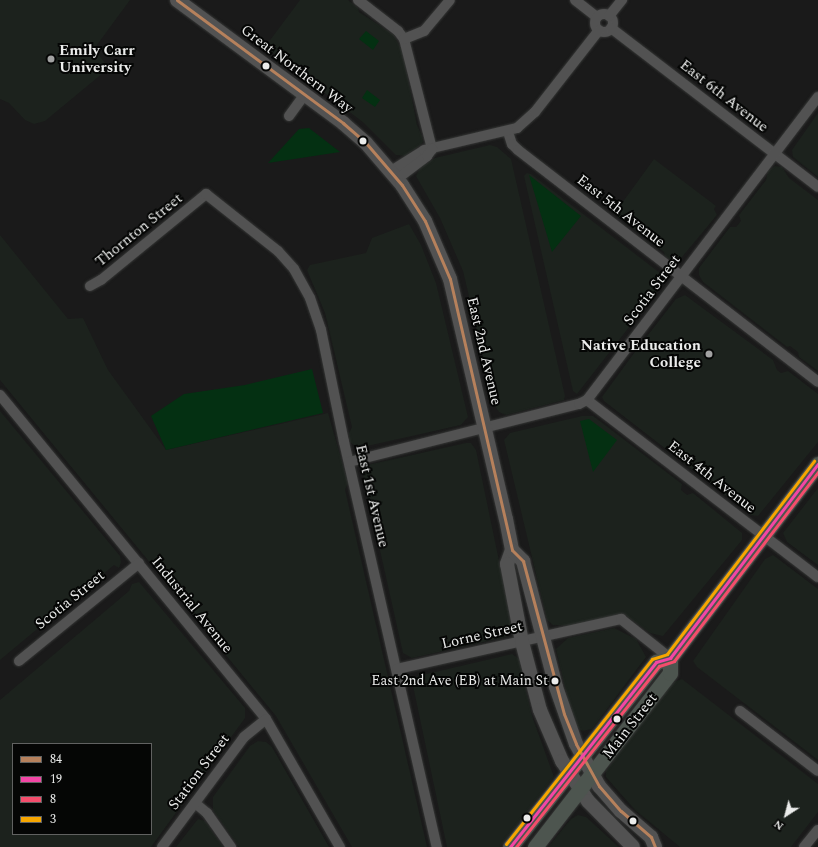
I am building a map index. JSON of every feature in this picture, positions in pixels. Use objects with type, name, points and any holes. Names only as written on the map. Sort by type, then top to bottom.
[{"type":"main road","name":"Great Northern Way","points":[[177,0],[343,123],[394,175]]},
{"type":"main road","name":"East 2nd Avenue","points":[[394,175],[425,221],[450,280],[512,550],[523,561],[564,714],[592,774],[611,800],[650,837],[655,847]]},
{"type":"main road","name":"Main Street","points":[[510,847],[656,662],[670,658],[818,464]]},
{"type":"main road","name":"East 2nd Avenue","points":[[512,550],[507,564],[522,642],[546,726],[569,772],[580,789],[598,814],[633,847]]},
{"type":"main road","name":"Main Street","points":[[535,847],[670,673],[670,658]]},
{"type":"street","points":[[358,0],[398,31],[404,39],[432,148]]},
{"type":"street","points":[[404,39],[424,31],[450,0]]},
{"type":"street","points":[[576,0],[597,17]]},
{"type":"street","points":[[609,16],[622,0]]},
{"type":"street","points":[[602,14],[609,16],[612,20],[611,28],[607,31],[599,30],[595,22],[597,17],[602,14]]},
{"type":"street","name":"East 6th Avenue","points":[[611,28],[818,187]]},
{"type":"street","points":[[394,175],[427,156],[432,148],[508,132],[517,128],[535,112],[599,30]]},
{"type":"street","points":[[289,116],[304,94]]},
{"type":"street","name":"Scotia Street","points":[[587,400],[818,97]]},
{"type":"street","name":"East 5th Avenue","points":[[508,132],[512,144],[518,150],[818,382]]},
{"type":"street","name":"Thornton Street","points":[[90,286],[101,280],[206,194]]},
{"type":"street","name":"East 1st Avenue","points":[[206,194],[278,251],[294,269],[310,298],[322,335],[349,462],[437,847]]},
{"type":"street","name":"Industrial Avenue","points":[[0,395],[266,719],[340,847]]},
{"type":"street","points":[[349,462],[587,400]]},
{"type":"street","name":"East 4th Avenue","points":[[587,400],[818,577]]},
{"type":"street","name":"Scotia Street","points":[[19,660],[139,563]]},
{"type":"street","name":"Lorne Street","points":[[397,669],[621,620],[670,658]]},
{"type":"street","points":[[740,711],[818,771]]},
{"type":"street","name":"Station Street","points":[[162,847],[244,737],[266,719]]},
{"type":"street","points":[[195,803],[207,813],[231,847]]},
{"type":"street","points":[[804,847],[818,830]]},
{"type":"shaded area","name":"Emily Carr University","points":[[0,0],[130,0],[94,49],[109,68],[45,121],[34,124],[25,120],[9,103],[0,99]]},
{"type":"shaded area","points":[[300,0],[348,0],[358,8],[359,12],[394,35],[403,53],[417,125],[422,136],[423,142],[419,146],[405,156],[396,155],[364,123],[265,47]]},
{"type":"shaded area","points":[[818,113],[818,177],[793,157],[792,150]]},
{"type":"shaded area","points":[[490,145],[497,147],[511,159],[565,396],[564,400],[506,415],[499,412],[495,406],[463,271],[440,218],[416,176],[420,168],[435,158]]},
{"type":"shaded area","points":[[654,159],[716,206],[714,209],[717,215],[677,263],[665,256],[664,252],[614,214]]},
{"type":"shaded area","points":[[775,166],[782,167],[789,178],[818,200],[818,371],[799,357],[798,352],[790,346],[787,347],[703,282],[699,275],[699,268],[730,227],[736,227],[741,221],[739,215],[766,180],[768,171]]},
{"type":"shaded area","points":[[527,173],[531,174],[660,273],[662,278],[661,286],[577,394],[573,391],[524,176]]},
{"type":"shaded area","points":[[409,224],[421,245],[436,283],[468,417],[461,425],[358,448],[350,442],[349,433],[352,427],[325,313],[307,270],[310,265],[366,253],[372,238]]},
{"type":"shaded area","points":[[0,235],[68,319],[83,318],[108,370],[166,450],[328,413],[348,483],[345,490],[427,847],[352,847],[276,716],[0,380]]},
{"type":"shaded area","points":[[685,295],[773,360],[777,370],[781,373],[788,371],[818,394],[818,442],[758,516],[751,515],[604,401],[602,397],[637,349],[644,349],[647,344],[644,340],[676,299]]},
{"type":"shaded area","points":[[0,411],[120,556],[121,562],[119,568],[114,565],[0,660]]},
{"type":"shaded area","points":[[582,416],[593,416],[600,421],[682,484],[681,490],[687,495],[693,493],[742,533],[742,540],[663,636],[650,633],[624,614],[575,626],[553,625],[547,620],[504,440],[510,433]]},
{"type":"shaded area","points":[[471,443],[476,450],[513,628],[506,637],[412,658],[403,653],[362,470],[367,465]]},
{"type":"shaded area","points":[[818,488],[818,565],[787,542],[783,533]]},
{"type":"shaded area","points":[[773,555],[818,589],[818,760],[697,667],[693,661],[765,559]]},
{"type":"shaded area","points":[[139,582],[245,708],[245,718],[151,847],[0,847],[0,700],[129,591],[132,584]]},
{"type":"shaded area","points":[[614,628],[636,639],[646,657],[592,729],[582,731],[578,728],[570,709],[556,649],[568,638]]},
{"type":"shaded area","points":[[512,654],[519,659],[532,716],[554,777],[500,847],[447,847],[412,681],[418,676]]},
{"type":"shaded area","points":[[682,679],[818,784],[818,812],[791,847],[680,847],[635,810],[606,777],[606,771],[671,683]]},
{"type":"shaded area","points":[[258,741],[266,742],[272,747],[329,847],[239,847],[213,810],[213,797],[250,746]]},
{"type":"shaded area","points":[[578,815],[586,817],[619,847],[548,847],[571,819]]},
{"type":"shaded area","points":[[198,819],[205,821],[223,847],[176,847]]},
{"type":"green space","points":[[366,31],[379,41],[373,50],[359,39]]},
{"type":"green space","points":[[367,90],[380,100],[375,107],[362,98]]},
{"type":"green space","points":[[309,128],[340,152],[268,163],[299,129]]},
{"type":"green space","points":[[529,175],[581,216],[552,252]]},
{"type":"green space","points":[[312,369],[323,413],[166,450],[151,416],[184,394],[245,385]]},
{"type":"green space","points":[[589,419],[617,440],[593,472],[580,421]]},
{"type":"transit line","name":"84","points":[[177,0],[343,123],[366,143],[402,185],[425,221],[450,279],[512,550],[523,561],[564,714],[576,744],[599,786],[621,811],[651,837],[655,847]]},
{"type":"transit line","name":"3","points":[[506,844],[652,659],[667,654],[814,461]]},
{"type":"transit line","name":"19","points":[[510,847],[656,662],[670,658],[818,464]]},
{"type":"transit line","name":"8","points":[[516,847],[659,666],[674,661],[818,472]]},
{"type":"place","name":"Emily Carr University","points":[[51,59]]},
{"type":"place","name":"Native Education College","points":[[709,354]]},
{"type":"place","name":"East 2nd Ave (EB) at Main St","points":[[555,681]]}]
